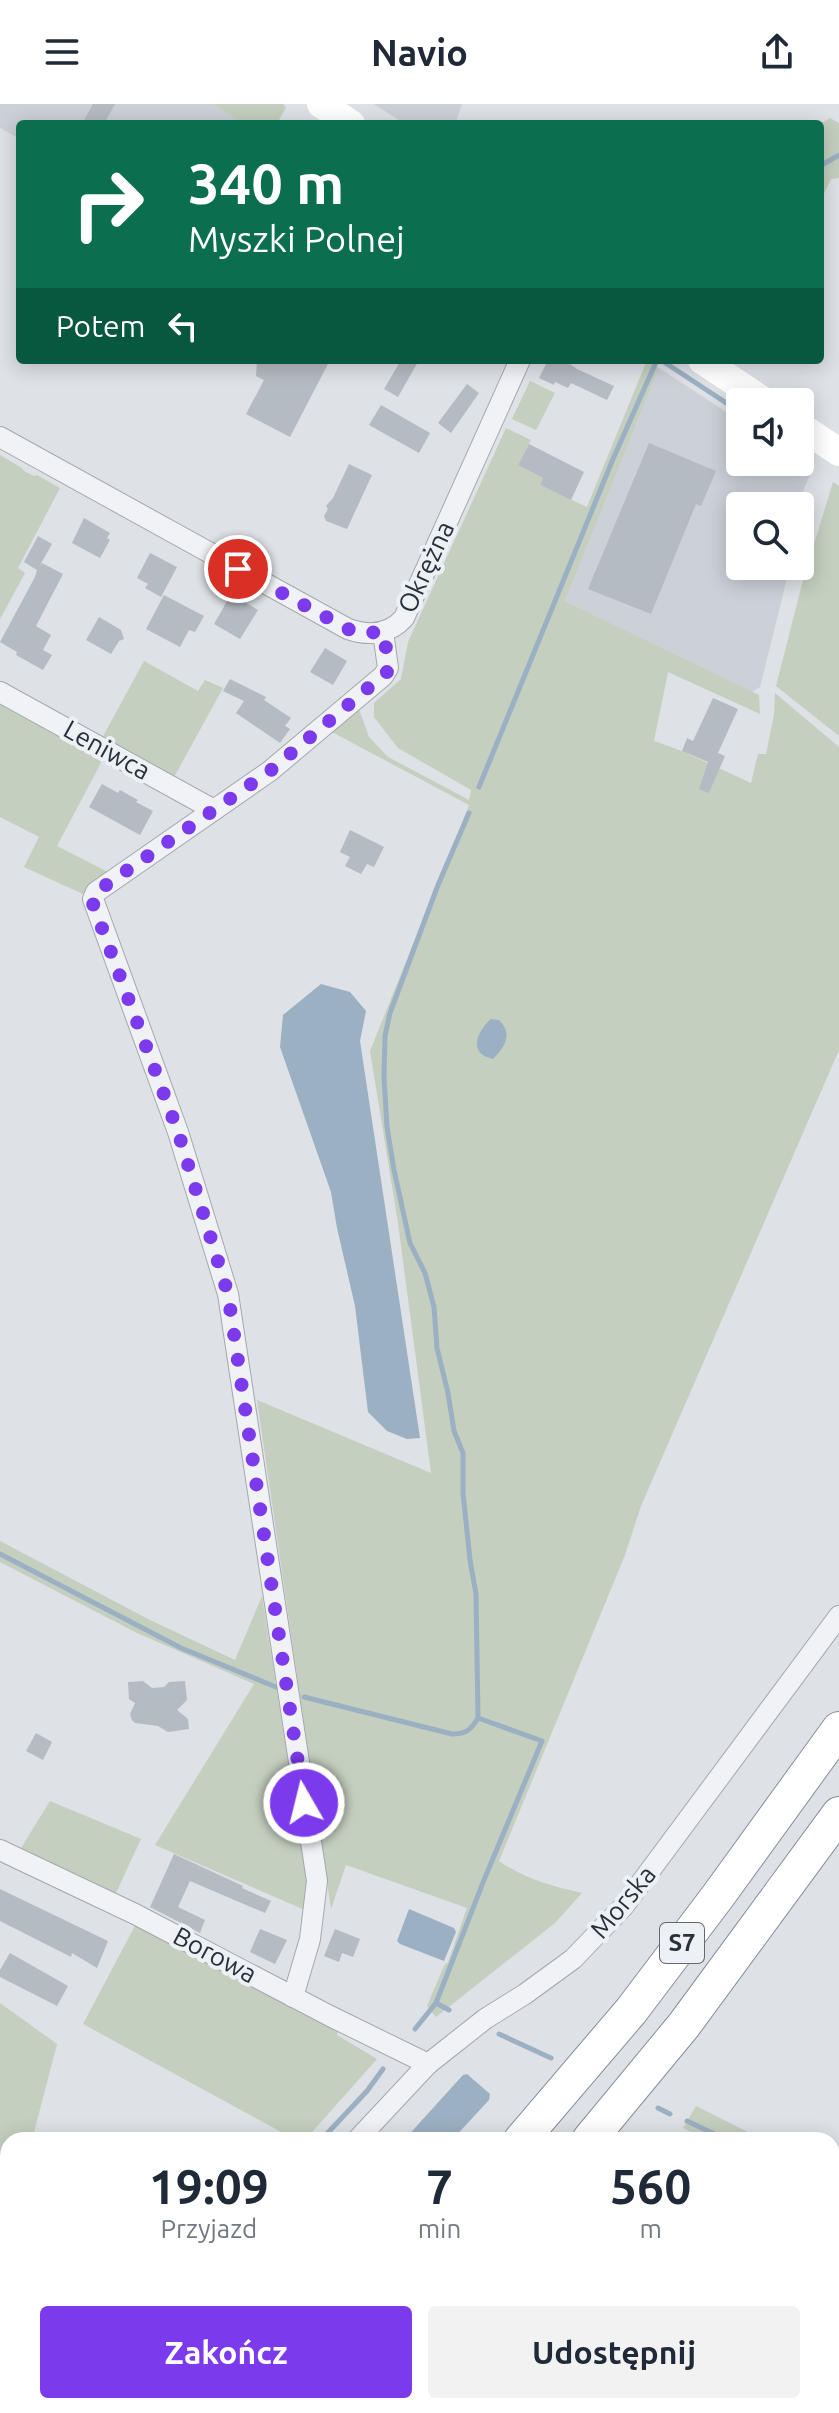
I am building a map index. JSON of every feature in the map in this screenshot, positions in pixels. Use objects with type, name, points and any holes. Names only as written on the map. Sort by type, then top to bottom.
[{"type":"highway","name":"S7","points":[[528,2132],[631,2011],[839,1729]]},
{"type":"highway","name":"S7","points":[[596,2132],[684,2025],[839,1814]]},
{"type":"main road","points":[[321,104],[345,120]]},
{"type":"main road","points":[[708,364],[744,388]]},
{"type":"main road","points":[[814,435],[839,452]]},
{"type":"street","name":"Okrężna","points":[[0,437],[348,629],[360,633],[383,632],[404,618],[518,364]]},
{"type":"street","points":[[293,1997],[310,1939],[317,1881],[228,1294],[178,1132],[93,904],[96,892],[281,763],[383,676],[388,668],[383,632]]},
{"type":"street","name":"Leniwca","points":[[0,692],[214,810]]},
{"type":"street","name":"Morska","points":[[364,2132],[428,2064],[485,2019],[573,1959],[623,1907],[839,1616]]},
{"type":"street","name":"Borowa","points":[[0,1850],[148,1920],[428,2064]]},
{"type":"shaded area","points":[[0,104],[213,104],[237,120],[16,120],[16,137],[0,128]]},
{"type":"shaded area","points":[[374,104],[462,104],[456,120],[399,120]]},
{"type":"shaded area","points":[[659,368],[726,412],[726,476],[810,476],[802,492],[726,492],[726,580],[787,580],[760,687],[752,692],[565,601]]},
{"type":"green space","points":[[213,104],[283,104],[286,107],[279,120],[237,120]]},
{"type":"green space","points":[[830,118],[839,123],[839,178],[831,179],[824,194],[824,122]]},
{"type":"green space","points":[[645,364],[653,364],[659,368],[565,601],[759,695],[760,714],[668,672],[654,741],[751,783],[758,754],[766,754],[775,693],[839,747],[839,1050],[641,1506],[625,1555],[499,1861],[539,1881],[582,1893],[555,1923],[436,2017],[427,2006],[448,1962],[467,1908],[346,1865],[331,1909],[257,1400],[431,1473],[398,1223],[370,1051],[469,805],[332,732],[359,709],[369,737],[388,757],[469,800],[471,790],[398,748],[374,717],[374,703],[401,679],[408,642],[506,428],[531,440],[518,465],[543,478],[540,485],[587,507]]},
{"type":"green space","points":[[530,381],[555,393],[536,430],[512,419]]},
{"type":"green space","points":[[0,455],[24,471],[60,488],[18,568],[25,573],[0,619]]},
{"type":"green space","points":[[833,482],[839,486],[839,736],[776,686],[803,580],[814,580],[814,545]]},
{"type":"green space","points":[[144,661],[198,691],[205,680],[223,688],[173,779],[101,740]]},
{"type":"green space","points":[[0,702],[103,759],[57,846],[106,871],[119,871],[85,895],[24,867],[39,837],[0,817]]},
{"type":"green space","points":[[0,1541],[150,1620],[235,1660],[262,1596],[309,1894],[305,1910],[155,1845],[254,1684],[137,1633],[0,1562]]},
{"type":"green space","points":[[50,1801],[141,1839],[115,1895],[21,1848]]},
{"type":"green space","points":[[137,1922],[226,1967],[338,2032],[337,2035],[377,2059],[312,2132],[281,2132],[83,2024]]},
{"type":"green space","points":[[0,2003],[57,2044],[34,2132],[0,2132]]},
{"type":"green space","points":[[696,2106],[748,2132],[691,2132],[683,2128]]},
{"type":"water","points":[[321,984],[350,992],[366,1011],[360,1041],[420,1438],[407,1439],[387,1431],[368,1412],[355,1306],[331,1192],[280,1047],[283,1015]]},
{"type":"water","points":[[491,1019],[499,1020],[506,1030],[504,1045],[493,1059],[477,1047],[482,1030]]},
{"type":"water","points":[[409,1909],[454,1928],[456,1932],[444,1961],[397,1941]]},
{"type":"water","points":[[467,2074],[490,2094],[489,2100],[459,2132],[411,2132]]},
{"type":"building","points":[[93,104],[115,104],[106,120],[84,120]]},
{"type":"building","points":[[257,364],[328,364],[290,437],[246,414],[264,380],[256,376]]},
{"type":"building","points":[[399,364],[417,364],[398,397],[384,389]]},
{"type":"building","points":[[546,364],[570,364],[614,386],[607,400],[571,383],[568,388],[539,378]]},
{"type":"building","points":[[467,384],[479,393],[451,433],[438,423]]},
{"type":"building","points":[[381,405],[430,433],[419,453],[369,425]]},
{"type":"building","points":[[649,443],[716,471],[701,506],[696,504],[651,614],[588,589]]},
{"type":"building","points":[[529,444],[584,472],[571,500],[540,485],[543,478],[518,465]]},
{"type":"building","points":[[349,464],[372,475],[347,529],[326,521],[324,516],[328,509],[326,506]]},
{"type":"building","points":[[84,518],[110,533],[107,538],[110,540],[100,558],[72,543]]},
{"type":"building","points":[[38,536],[52,544],[39,567],[42,563],[63,574],[36,626],[51,635],[43,650],[52,655],[43,670],[0,642],[35,577],[37,570],[24,562]]},
{"type":"building","points":[[150,553],[177,567],[161,597],[145,588],[148,584],[137,578]]},
{"type":"building","points":[[231,594],[258,610],[240,639],[214,624]]},
{"type":"building","points":[[164,595],[204,616],[195,632],[189,630],[180,647],[146,629]]},
{"type":"building","points":[[99,617],[121,630],[124,639],[119,641],[111,654],[86,640]]},
{"type":"building","points":[[325,648],[347,661],[333,685],[310,672]]},
{"type":"building","points":[[230,679],[266,697],[264,700],[291,718],[285,726],[290,729],[280,743],[236,713],[244,701],[223,691]]},
{"type":"building","points":[[713,698],[738,709],[718,753],[725,756],[709,793],[699,789],[708,762],[682,751],[687,738],[693,741]]},
{"type":"building","points":[[102,784],[118,793],[120,790],[153,811],[140,835],[89,807]]},
{"type":"building","points":[[350,830],[384,847],[374,867],[367,864],[361,874],[345,866],[350,857],[340,852]]},
{"type":"building","points":[[143,1681],[152,1688],[185,1681],[187,1700],[177,1710],[188,1719],[189,1729],[168,1732],[158,1726],[132,1720],[130,1714],[135,1703],[129,1699],[128,1682]]},
{"type":"building","points":[[36,1733],[52,1742],[43,1760],[26,1751]]},
{"type":"building","points":[[174,1854],[271,1901],[265,1913],[190,1881],[178,1907],[205,1920],[200,1933],[150,1907]]},
{"type":"building","points":[[0,1889],[108,1941],[97,1968],[72,1953],[71,1957],[0,1921]]},
{"type":"building","points":[[260,1929],[287,1940],[275,1964],[250,1952]]},
{"type":"building","points":[[335,1929],[360,1939],[353,1957],[342,1953],[339,1962],[324,1956]]},
{"type":"building","points":[[10,1953],[68,1986],[57,2006],[0,1977],[0,1970]]},
{"type":"waterway","points":[[824,164],[839,155]]},
{"type":"waterway","points":[[479,787],[613,459],[655,364]]},
{"type":"waterway","points":[[667,364],[726,403]]},
{"type":"waterway","points":[[304,1697],[452,1734],[468,1730],[478,1718],[476,1594],[463,1493],[463,1453],[454,1431],[437,1348],[434,1307],[425,1273],[410,1243],[394,1170],[384,1077],[385,1036],[390,1013],[469,813]]},
{"type":"waterway","points":[[0,1554],[181,1648],[276,1687]]},
{"type":"waterway","points":[[449,2010],[436,2003],[542,1741],[478,1718]]},
{"type":"waterway","points":[[415,2029],[436,2003]]},
{"type":"waterway","points":[[499,2034],[551,2058]]},
{"type":"waterway","points":[[329,2132],[383,2069]]},
{"type":"waterway","points":[[658,2108],[670,2114]]},
{"type":"waterway","points":[[687,2121],[710,2132]]},
{"type":"route","points":[[238,569],[348,629],[360,633],[383,632],[387,672],[292,755],[96,892],[93,904],[178,1132],[228,1294],[304,1803]]}]
